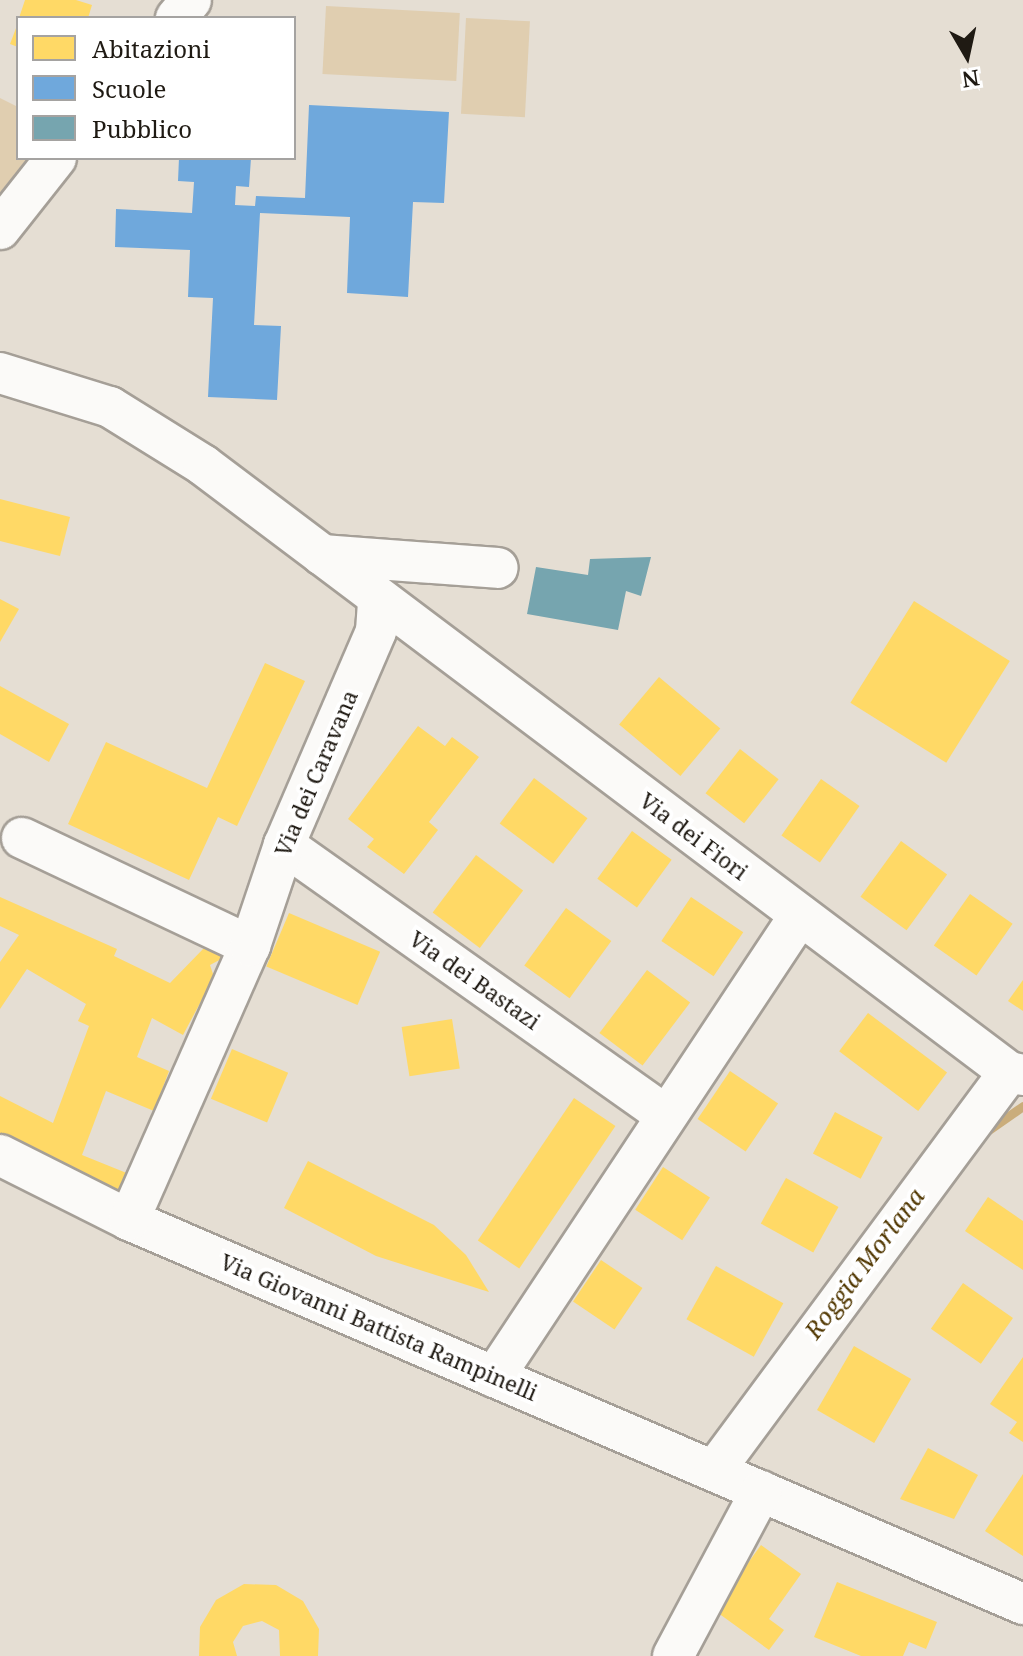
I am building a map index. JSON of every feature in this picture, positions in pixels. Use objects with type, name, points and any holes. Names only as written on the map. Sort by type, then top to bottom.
[{"type":"street","points":[[178,16],[191,0]]},
{"type":"street","points":[[0,229],[54,160]]},
{"type":"street","name":"Via dei Fiori","points":[[0,373],[132,419],[322,555],[800,915],[1016,1073]]},
{"type":"street","points":[[322,555],[498,568]]},
{"type":"street","name":"Via dei Caravana","points":[[129,1220],[250,946],[284,845],[376,631],[378,600]]},
{"type":"street","points":[[22,838],[250,946]]},
{"type":"street","name":"Via dei Bastazi","points":[[284,845],[666,1115]]},
{"type":"street","points":[[494,1377],[800,915]]},
{"type":"street","points":[[714,1471],[1016,1073]]},
{"type":"street","name":"Via Giovanni Battista Rampinelli","points":[[0,1155],[129,1220],[1023,1604]]},
{"type":"street","points":[[673,1656],[761,1491]]},
{"type":"shaded area","points":[[326,6],[460,13],[456,81],[322,74]]},
{"type":"shaded area","points":[[466,18],[530,21],[525,117],[461,114]]},
{"type":"shaded area","points":[[0,98],[16,106],[16,160],[26,160],[0,193]]},
{"type":"building: Abitazioni","points":[[25,0],[76,0],[92,5],[89,16],[20,16]]},
{"type":"building: Abitazioni","points":[[16,28],[16,46],[10,44]]},
{"type":"building: Abitazioni","points":[[0,499],[70,517],[60,556],[0,541]]},
{"type":"building: Abitazioni","points":[[0,599],[19,609],[0,642]]},
{"type":"building: Abitazioni","points":[[914,601],[1010,661],[946,763],[850,703]]},
{"type":"building: Abitazioni","points":[[265,663],[305,681],[237,826],[218,817],[189,880],[68,824],[106,742],[207,788]]},
{"type":"building: Abitazioni","points":[[659,677],[720,728],[680,776],[619,724]]},
{"type":"building: Abitazioni","points":[[0,686],[69,724],[49,762],[0,734]]},
{"type":"building: Abitazioni","points":[[418,726],[445,746],[452,737],[479,757],[429,822],[438,830],[404,874],[367,847],[374,839],[348,819]]},
{"type":"building: Abitazioni","points":[[740,749],[779,779],[744,823],[706,793]]},
{"type":"building: Abitazioni","points":[[534,778],[588,818],[553,864],[500,824]]},
{"type":"building: Abitazioni","points":[[821,779],[860,806],[820,862],[781,836]]},
{"type":"building: Abitazioni","points":[[632,831],[672,860],[637,908],[597,879]]},
{"type":"building: Abitazioni","points":[[901,841],[947,875],[907,930],[860,897]]},
{"type":"building: Abitazioni","points":[[476,855],[523,891],[480,948],[433,913]]},
{"type":"building: Abitazioni","points":[[970,894],[1013,924],[976,975],[934,946]]},
{"type":"building: Abitazioni","points":[[0,897],[117,949],[114,956],[170,983],[204,948],[219,942],[225,957],[210,965],[214,977],[183,1035],[152,1018],[137,1057],[169,1071],[154,1111],[106,1091],[82,1155],[134,1176],[118,1199],[0,1146],[0,1096],[53,1123],[89,1026],[78,1021],[86,1004],[27,969],[0,1009],[0,962],[19,935],[0,926]]},
{"type":"building: Abitazioni","points":[[691,897],[743,932],[714,976],[661,941]]},
{"type":"building: Abitazioni","points":[[566,908],[611,941],[570,998],[524,965]]},
{"type":"building: Abitazioni","points":[[289,913],[380,952],[357,1005],[266,966]]},
{"type":"building: Abitazioni","points":[[647,970],[690,1002],[643,1066],[599,1033]]},
{"type":"building: Abitazioni","points":[[1023,980],[1023,1011],[1008,1001]]},
{"type":"building: Abitazioni","points":[[868,1013],[947,1073],[918,1111],[839,1051]]},
{"type":"building: Abitazioni","points":[[452,1019],[460,1068],[409,1076],[402,1027]]},
{"type":"building: Abitazioni","points":[[232,1049],[288,1073],[267,1123],[211,1099]]},
{"type":"building: Abitazioni","points":[[730,1071],[778,1103],[746,1152],[698,1119]]},
{"type":"building: Abitazioni","points":[[574,1098],[615,1126],[519,1269],[478,1241]]},
{"type":"building: Abitazioni","points":[[835,1112],[883,1137],[861,1179],[813,1153]]},
{"type":"building: Abitazioni","points":[[308,1161],[434,1225],[466,1255],[489,1292],[376,1256],[284,1208]]},
{"type":"building: Abitazioni","points":[[663,1167],[710,1197],[682,1240],[635,1210]]},
{"type":"building: Abitazioni","points":[[786,1178],[838,1207],[813,1253],[761,1223]]},
{"type":"building: Abitazioni","points":[[988,1197],[1023,1221],[1023,1270],[965,1231]]},
{"type":"building: Abitazioni","points":[[601,1260],[642,1288],[614,1329],[573,1301]]},
{"type":"building: Abitazioni","points":[[716,1266],[783,1303],[754,1357],[686,1319]]},
{"type":"building: Abitazioni","points":[[963,1283],[1013,1318],[981,1364],[931,1329]]},
{"type":"building: Abitazioni","points":[[854,1346],[911,1379],[874,1443],[817,1410]]},
{"type":"building: Abitazioni","points":[[1023,1357],[1023,1442],[1009,1433],[1017,1422],[990,1404]]},
{"type":"building: Abitazioni","points":[[928,1448],[978,1475],[954,1519],[900,1499]]},
{"type":"building: Abitazioni","points":[[1023,1474],[1023,1556],[985,1531]]},
{"type":"building: Abitazioni","points":[[761,1545],[801,1574],[769,1619],[784,1630],[769,1650],[714,1610]]},
{"type":"building: Abitazioni","points":[[837,1582],[937,1622],[926,1649],[909,1642],[903,1656],[861,1656],[814,1637]]},
{"type":"building: Abitazioni","points":[[244,1584],[276,1585],[303,1601],[319,1629],[318,1656],[280,1656],[279,1630],[262,1621],[243,1626],[233,1642],[237,1656],[199,1656],[200,1627],[216,1600]]},
{"type":"building: Scuole","points":[[309,105],[449,112],[444,203],[413,202],[408,297],[347,293],[350,217],[260,213],[254,325],[281,326],[277,400],[208,397],[213,298],[188,297],[190,250],[115,247],[116,209],[192,213],[194,182],[178,181],[179,160],[251,160],[249,187],[236,186],[235,205],[255,206],[256,196],[305,198]]},
{"type":"building: Pubblico","points":[[651,557],[641,596],[626,591],[618,630],[527,614],[536,567],[588,575],[590,559]]},
{"type":"waterway","name":"Roggia Morlana","points":[[987,1131],[1023,1106]]}]
